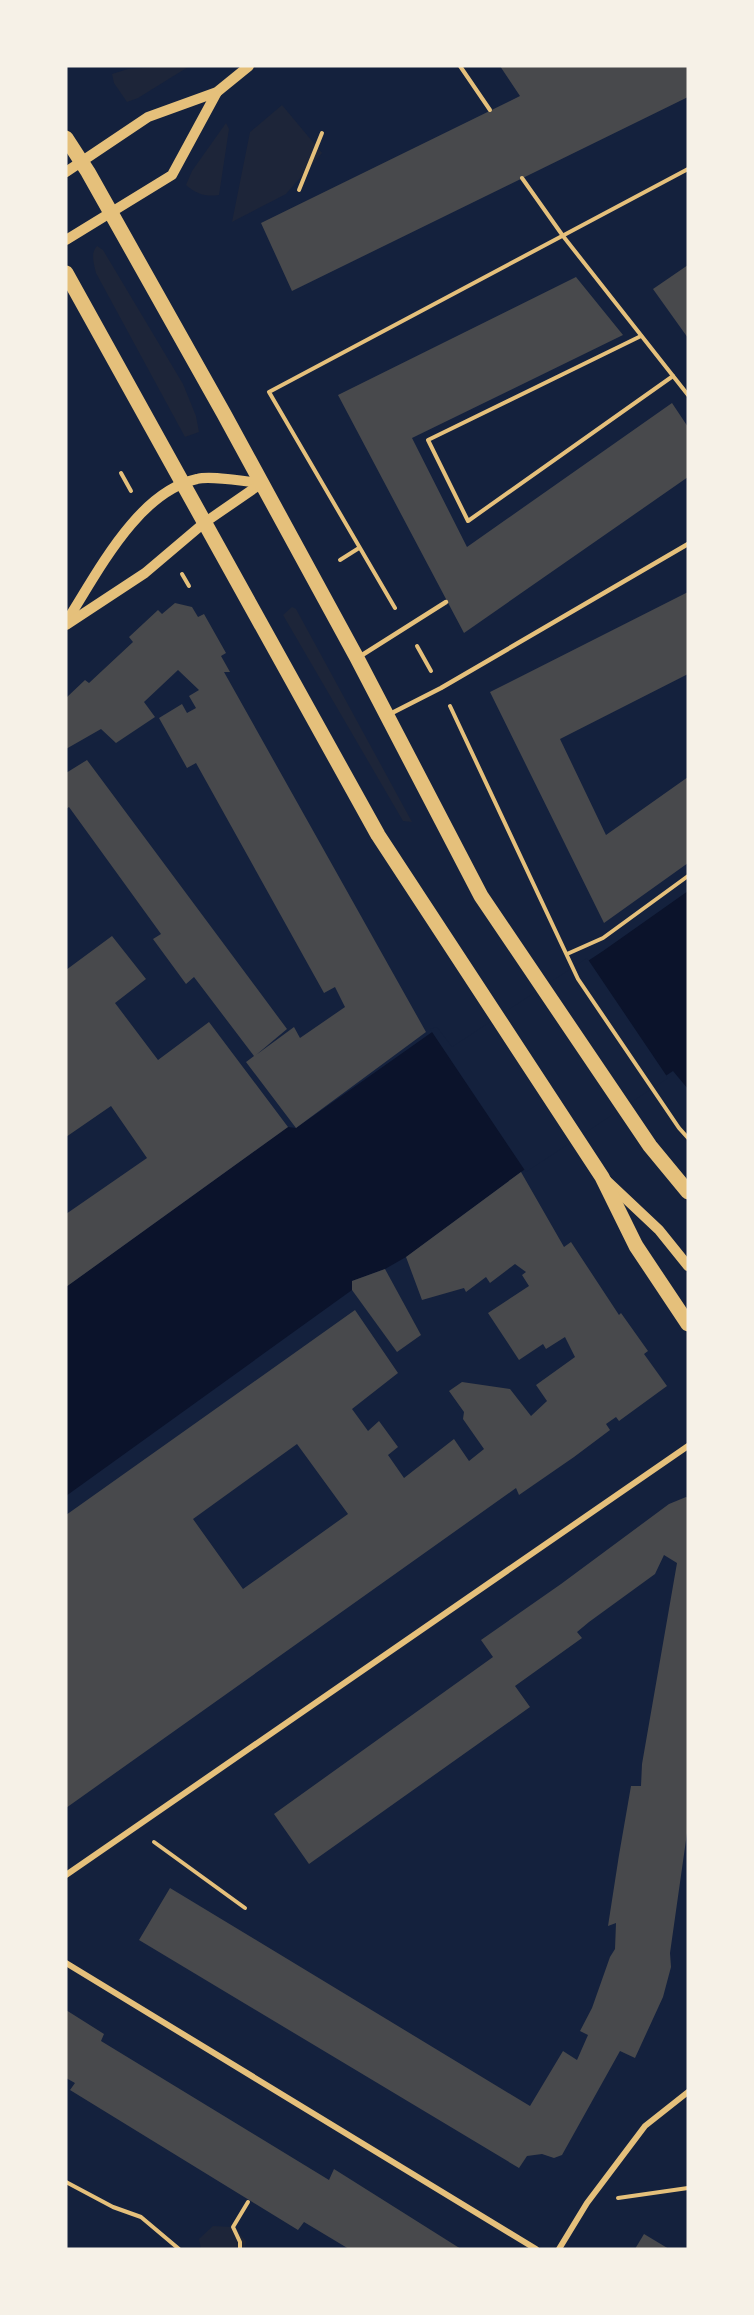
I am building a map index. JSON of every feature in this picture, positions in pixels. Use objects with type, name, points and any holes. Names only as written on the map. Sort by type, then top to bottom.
[{"type":"main road","points":[[66,138],[262,483],[357,658],[481,896],[650,1146],[688,1192]]},
{"type":"main road","points":[[66,273],[378,835],[602,1177],[636,1246],[688,1324]]},
{"type":"street","points":[[66,171],[148,117],[217,92],[249,66]]},
{"type":"street","points":[[66,240],[172,175],[217,92]]},
{"type":"street","points":[[66,623],[120,536],[143,510],[182,484],[200,478],[262,483]]},
{"type":"street","points":[[66,623],[144,573],[204,523],[262,483]]},
{"type":"street","points":[[602,1177],[659,1230],[688,1266]]},
{"type":"street","points":[[66,1875],[688,1446]]},
{"type":"street","points":[[66,1963],[536,2249]]},
{"type":"street","points":[[559,2249],[587,2203],[645,2126],[688,2092]]},
{"type":"lane","points":[[386,716],[441,688],[688,544]]},
{"type":"lane","points":[[357,658],[446,602]]},
{"type":"path","points":[[460,66],[490,110]]},
{"type":"path","points":[[299,190],[322,133]]},
{"type":"path","points":[[688,169],[268,392],[441,688],[578,979],[688,1138]]},
{"type":"path","points":[[522,178],[563,236],[688,396]]},
{"type":"path","points":[[641,336],[428,440],[468,521],[673,376]]},
{"type":"path","points":[[340,560],[359,548]]},
{"type":"path","points":[[567,954],[603,938],[688,876]]},
{"type":"path","points":[[134,1827],[245,1908]]},
{"type":"path","points":[[66,2182],[112,2207],[141,2217],[180,2249]]},
{"type":"path","points":[[587,2203],[688,2188]]},
{"type":"path","points":[[240,2249],[240,2242],[233,2227],[248,2202]]},
{"type":"shaded area","points":[[188,67],[138,98],[127,102],[114,83],[112,74],[128,69]]},
{"type":"shaded area","points":[[282,105],[322,153],[286,194],[232,222],[250,132]]},
{"type":"shaded area","points":[[226,123],[229,129],[219,195],[210,196],[197,193],[186,185],[192,171]]},
{"type":"shaded area","points":[[97,246],[103,250],[183,384],[196,416],[199,432],[185,437],[96,273],[93,255]]},
{"type":"shaded area","points":[[292,607],[296,609],[412,822],[403,821],[283,615]]},
{"type":"shaded area","points":[[688,891],[688,1089],[673,1071],[521,1172],[406,1257],[385,1269],[352,1281],[352,1290],[66,1496],[66,1287],[288,1127],[296,1128],[435,1030],[451,1051],[603,951]]},
{"type":"shaded area","points":[[213,2226],[233,2227],[246,2241],[245,2249],[201,2249],[199,2239]]},
{"type":"pier","points":[[587,958],[668,1078],[526,1172],[430,1029],[437,1027],[452,1047]]},
{"type":"building","points":[[500,66],[688,66],[688,97],[292,291],[261,223],[520,96]]},
{"type":"building","points":[[688,265],[688,338],[653,289]]},
{"type":"building","points":[[576,277],[623,335],[412,438],[467,547],[672,403],[688,427],[688,477],[464,633],[338,395]]},
{"type":"building","points":[[688,592],[688,674],[560,739],[606,835],[688,777],[688,863],[604,923],[490,692]]},
{"type":"building","points":[[175,603],[192,607],[198,617],[204,614],[226,653],[221,656],[230,672],[224,672],[426,1032],[296,1128],[246,1062],[254,1056],[194,977],[186,984],[153,939],[161,934],[69,807],[66,809],[66,773],[87,760],[287,1029],[256,1055],[294,1027],[300,1038],[345,1007],[335,987],[324,993],[196,763],[187,768],[159,718],[182,704],[187,713],[196,708],[189,696],[199,690],[178,670],[144,702],[155,717],[116,743],[101,729],[66,749],[66,698],[85,680],[89,683],[133,642],[129,637],[158,610],[162,614]]},
{"type":"building","points":[[112,936],[146,979],[115,1003],[158,1060],[209,1022],[288,1127],[66,1287],[66,1214],[147,1158],[111,1106],[66,1137],[66,970]]},
{"type":"building","points":[[521,1172],[564,1247],[571,1242],[619,1315],[621,1313],[648,1351],[644,1354],[667,1386],[619,1421],[616,1417],[606,1424],[610,1430],[574,1457],[519,1495],[516,1488],[66,1808],[66,1515],[355,1310],[398,1373],[352,1409],[368,1431],[379,1421],[398,1447],[388,1455],[404,1478],[454,1439],[469,1461],[484,1449],[463,1419],[464,1412],[449,1391],[462,1382],[510,1389],[531,1416],[547,1401],[536,1385],[575,1357],[565,1337],[546,1349],[543,1344],[519,1360],[488,1313],[529,1286],[522,1275],[526,1272],[515,1264],[490,1283],[486,1277],[466,1292],[464,1288],[422,1300],[406,1257]],"holes":[[[297,1444],[348,1514],[243,1589],[193,1519]]]},
{"type":"building","points":[[385,1269],[421,1335],[397,1352],[352,1290],[352,1281]]},
{"type":"building","points":[[688,1498],[688,1826],[670,1953],[671,1967],[663,1997],[635,2058],[620,2051],[562,2155],[554,2158],[542,2154],[527,2156],[519,2168],[139,1940],[170,1888],[530,2106],[563,2051],[577,2060],[588,2035],[580,2031],[592,2008],[615,1949],[616,1923],[608,1926],[619,1855],[631,1786],[641,1786],[642,1764],[677,1563],[664,1555],[655,1574],[577,1632],[582,1638],[515,1686],[530,1707],[309,1864],[274,1814],[493,1657],[481,1640],[669,1504]]},
{"type":"building","points":[[66,2010],[104,2034],[101,2041],[329,2180],[334,2169],[461,2249],[349,2249],[304,2222],[298,2230],[70,2090],[75,2083],[66,2078]]},
{"type":"building","points":[[644,2234],[669,2249],[635,2249]]}]
